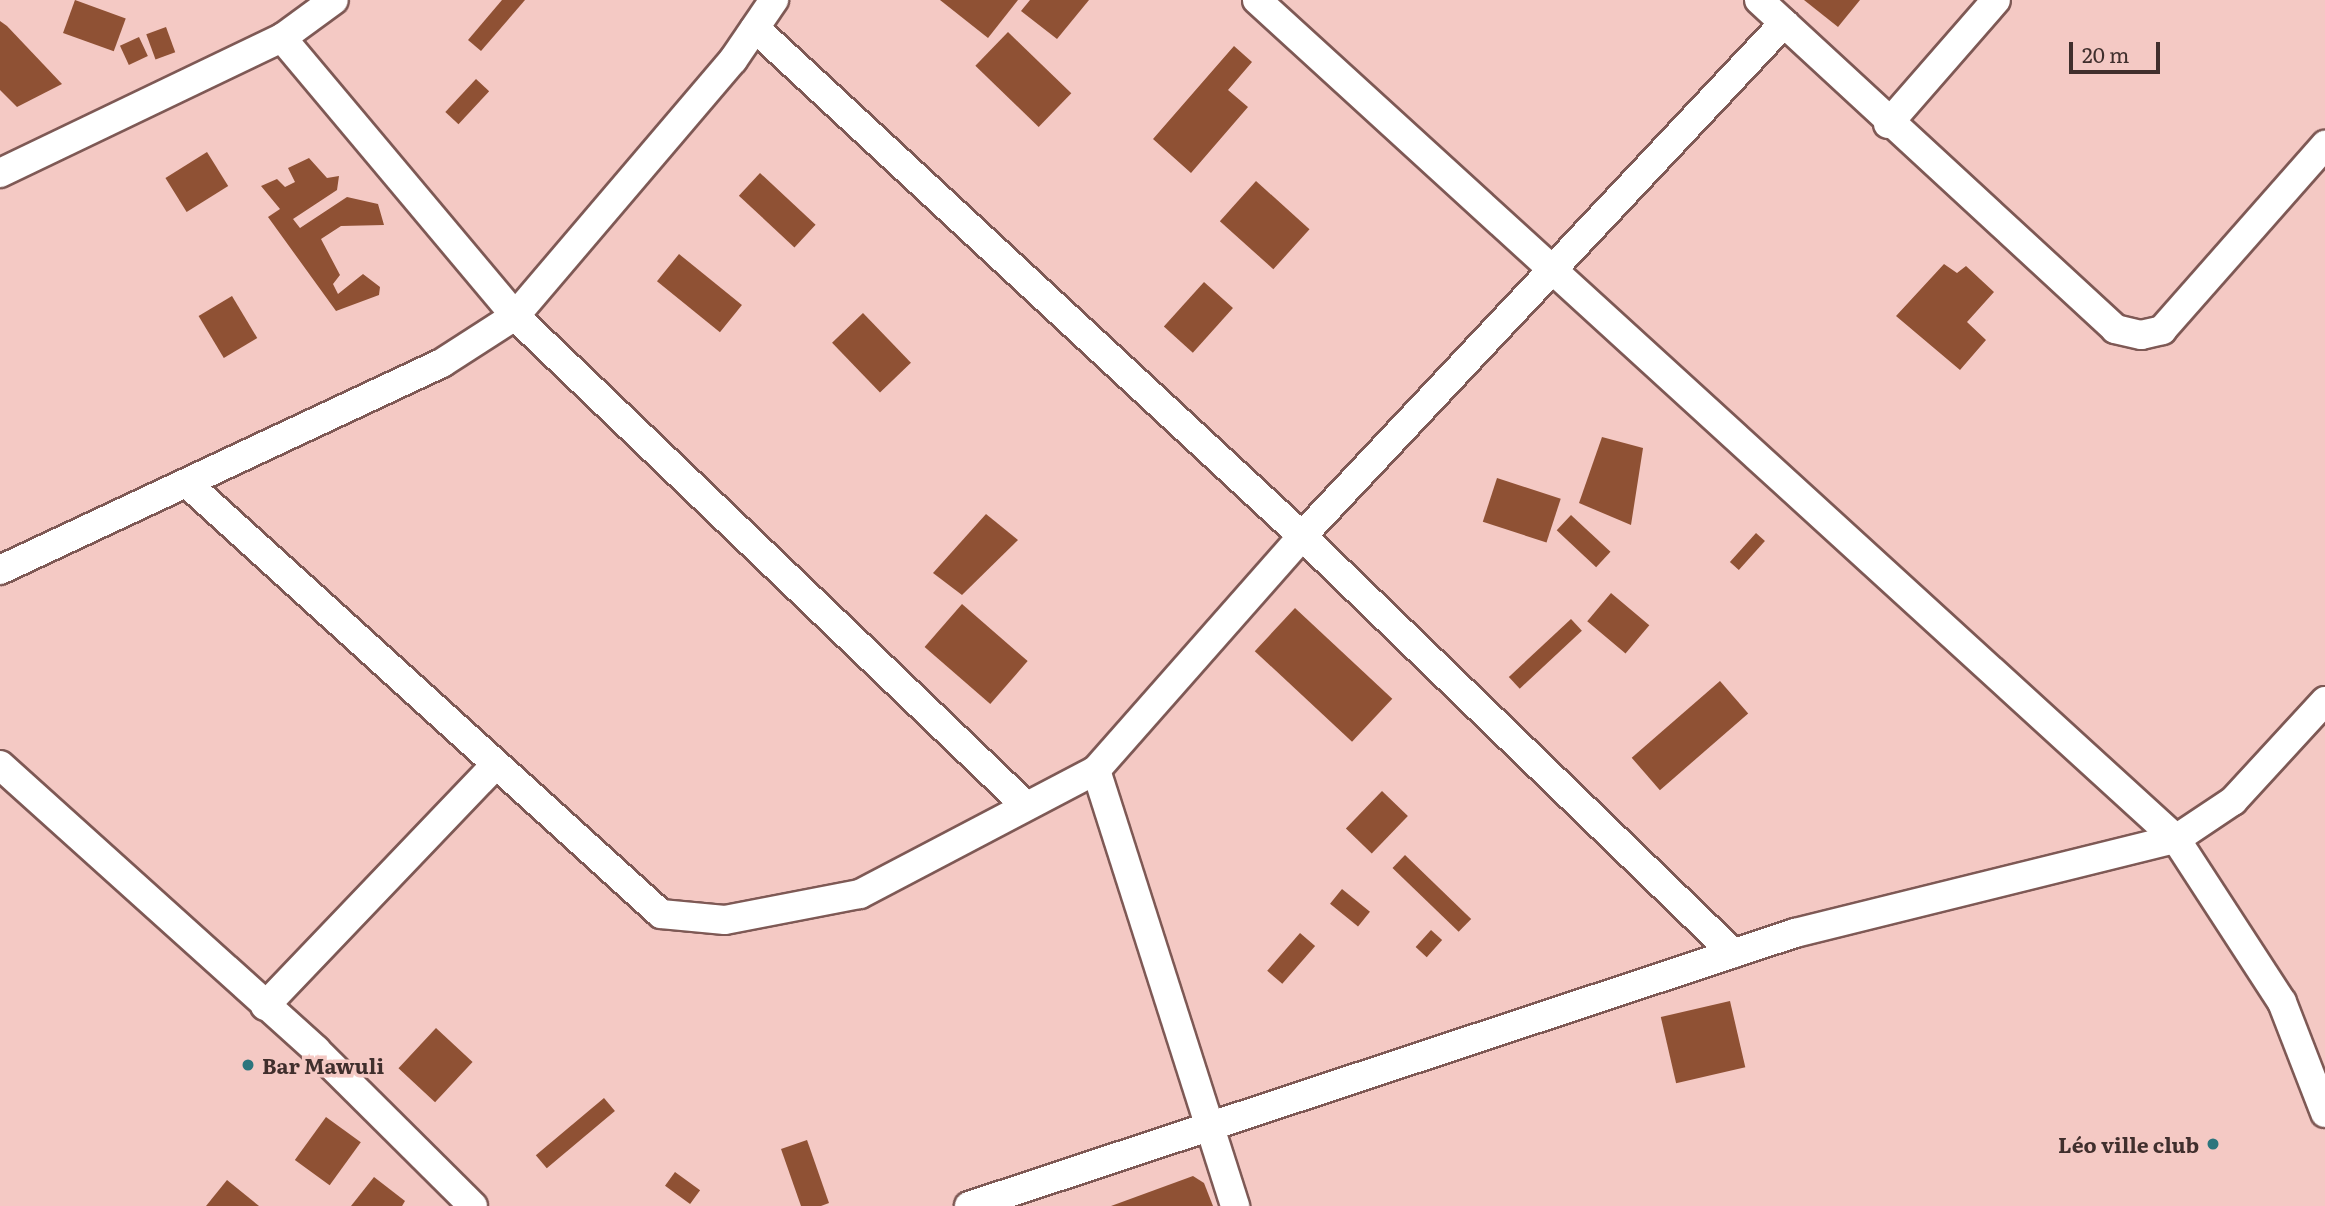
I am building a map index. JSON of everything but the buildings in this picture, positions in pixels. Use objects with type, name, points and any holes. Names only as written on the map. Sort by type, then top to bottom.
[{"type":"street","points":[[0,173],[282,38],[334,0]]},
{"type":"street","points":[[0,570],[190,486],[443,363],[515,316],[755,28],[774,0]]},
{"type":"street","points":[[1257,0],[1558,269],[2176,839],[2314,1052],[2325,1112]]},
{"type":"street","points":[[1759,0],[1888,124],[2115,329],[2141,335],[2162,330],[2325,145]]},
{"type":"street","points":[[1888,124],[1996,0]]},
{"type":"street","points":[[190,486],[641,900],[684,920],[725,920],[860,894],[1023,803],[1096,770],[1302,536],[1558,269],[1784,23]]},
{"type":"street","points":[[755,28],[1302,536],[1732,953]]},
{"type":"street","points":[[282,38],[515,316],[1023,803]]},
{"type":"street","points":[[969,1206],[1732,953],[2176,839],[2232,801],[2325,701]]},
{"type":"street","points":[[0,765],[265,1006],[472,1206]]},
{"type":"street","points":[[265,1006],[494,766]]},
{"type":"street","points":[[1096,770],[1235,1206]]},
{"type":"place","name":"Bar Mawuli","points":[[248,1065]]},
{"type":"place","name":"Léo ville club","points":[[2213,1144]]}]
